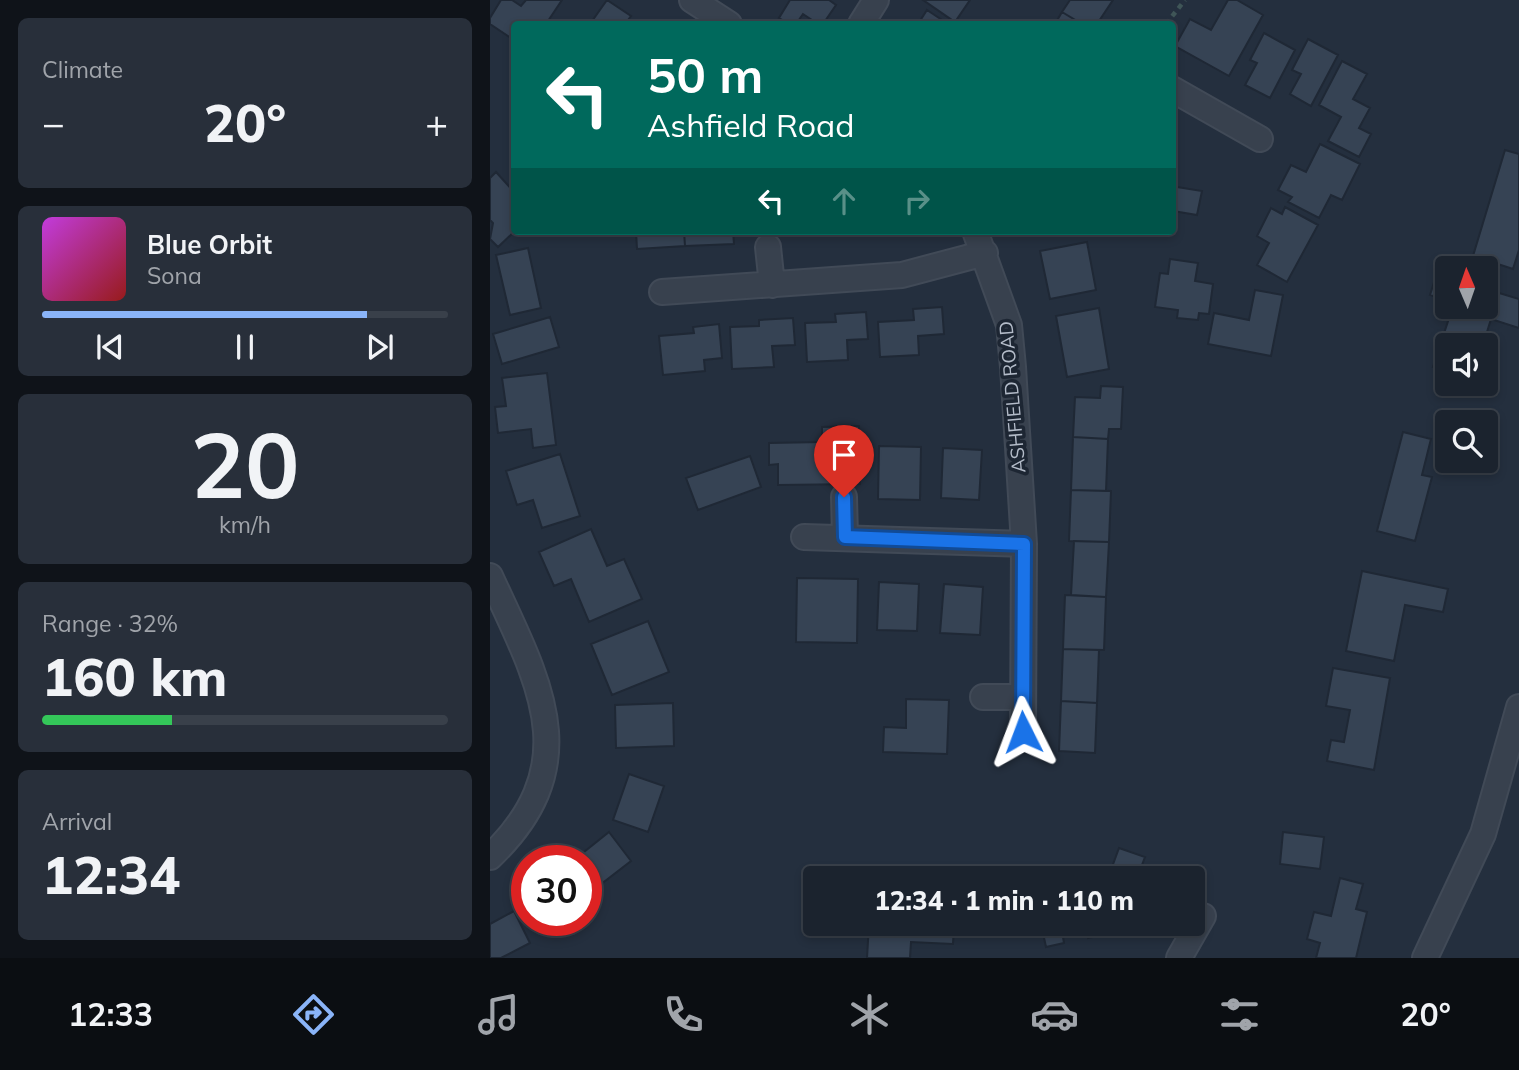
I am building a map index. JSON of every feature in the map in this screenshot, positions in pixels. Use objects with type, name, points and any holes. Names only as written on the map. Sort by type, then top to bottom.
[{"type":"street","points":[[692,0],[724,21]]},
{"type":"street","points":[[864,21],[876,0]]},
{"type":"street","points":[[1176,91],[1259,139]]},
{"type":"street","name":"ASHFIELD ROAD","points":[[662,292],[902,275],[983,238],[1009,325],[1024,544],[1021,697],[1023,732]]},
{"type":"street","points":[[768,247],[772,285]]},
{"type":"street","points":[[844,497],[845,537]]},
{"type":"street","points":[[804,537],[1024,544]]},
{"type":"street","points":[[490,576],[534,671],[544,702],[547,736],[541,780],[533,803],[521,824],[490,857]]},
{"type":"street","points":[[983,697],[1021,697]]},
{"type":"street","points":[[1425,958],[1483,834],[1519,707]]},
{"type":"street","points":[[1179,958],[1192,936]]},
{"type":"path","points":[[1168,21],[1185,0]]},
{"type":"building","points":[[501,0],[512,0],[521,6],[526,0],[562,0],[548,21],[511,21],[511,38],[490,24],[490,18]]},
{"type":"building","points":[[607,0],[631,16],[627,21],[592,21]]},
{"type":"building","points":[[790,0],[829,0],[836,5],[825,21],[814,21],[803,14],[798,21],[784,21],[779,18]]},
{"type":"building","points":[[923,0],[970,0],[954,21]]},
{"type":"building","points":[[1070,0],[1113,0],[1099,21],[1077,21],[1062,12]]},
{"type":"building","points":[[1228,0],[1237,0],[1263,15],[1229,76],[1176,47],[1190,19],[1211,30]]},
{"type":"building","points":[[927,10],[944,21],[920,21]]},
{"type":"building","points":[[1062,12],[1077,21],[1057,21]]},
{"type":"building","points":[[1264,33],[1295,50],[1270,98],[1245,85],[1257,63],[1250,60]]},
{"type":"building","points":[[1308,39],[1338,55],[1311,106],[1290,94],[1301,74],[1292,70]]},
{"type":"building","points":[[1342,61],[1367,74],[1353,99],[1370,108],[1359,128],[1371,134],[1359,157],[1328,141],[1341,117],[1319,105]]},
{"type":"building","points":[[1320,144],[1360,164],[1342,200],[1331,195],[1319,218],[1288,202],[1292,197],[1278,190],[1291,165],[1306,172]]},
{"type":"building","points":[[1505,150],[1519,154],[1519,250],[1513,269],[1498,264],[1498,256],[1473,256]]},
{"type":"building","points":[[496,172],[511,189],[511,235],[498,247],[490,239],[493,223],[490,220],[490,178]]},
{"type":"building","points":[[1177,187],[1202,191],[1197,215],[1176,212]]},
{"type":"building","points":[[1285,207],[1318,225],[1287,282],[1257,265],[1269,243],[1257,236],[1271,208],[1282,214]]},
{"type":"building","points":[[636,235],[684,235],[685,246],[637,249]]},
{"type":"building","points":[[684,235],[733,235],[734,244],[685,246]]},
{"type":"building","points":[[1087,242],[1096,290],[1050,299],[1040,251]]},
{"type":"building","points":[[528,248],[541,308],[510,315],[496,255]]},
{"type":"building","points":[[1170,259],[1198,263],[1195,281],[1213,284],[1209,314],[1199,313],[1198,320],[1177,318],[1178,310],[1155,307],[1160,273],[1168,274]]},
{"type":"building","points":[[1435,279],[1435,297],[1430,295]]},
{"type":"building","points":[[1255,290],[1283,295],[1271,356],[1208,344],[1214,313],[1249,320]]},
{"type":"building","points":[[1498,293],[1519,299],[1519,328],[1491,319],[1498,319]]},
{"type":"building","points":[[942,307],[944,334],[918,336],[919,355],[880,357],[878,322],[914,320],[913,309]]},
{"type":"building","points":[[1099,308],[1109,369],[1067,377],[1056,316]]},
{"type":"building","points":[[866,312],[868,339],[847,340],[848,360],[807,362],[805,323],[836,322],[835,314]]},
{"type":"building","points":[[550,317],[559,347],[502,364],[493,334]]},
{"type":"building","points":[[793,318],[795,345],[772,346],[774,367],[732,369],[730,327],[759,326],[759,320]]},
{"type":"building","points":[[1449,319],[1491,319],[1487,333],[1444,333]]},
{"type":"building","points":[[719,324],[722,358],[704,360],[705,371],[663,375],[659,336],[694,333],[693,327]]},
{"type":"building","points":[[547,373],[556,445],[533,448],[531,429],[498,433],[495,407],[506,406],[502,378]]},
{"type":"building","points":[[1101,386],[1123,387],[1121,429],[1109,429],[1108,439],[1073,437],[1075,397],[1100,398]]},
{"type":"building","points":[[859,426],[860,484],[778,485],[778,464],[769,465],[769,443],[822,442],[822,427]]},
{"type":"building","points":[[1403,432],[1431,439],[1422,475],[1432,477],[1415,541],[1377,531]]},
{"type":"building","points":[[1073,437],[1108,439],[1106,491],[1071,490]]},
{"type":"building","points":[[879,446],[921,447],[920,500],[878,499]]},
{"type":"building","points":[[943,448],[982,450],[979,500],[941,498]]},
{"type":"building","points":[[560,454],[580,516],[542,528],[533,500],[517,505],[506,471]]},
{"type":"building","points":[[750,456],[761,487],[698,510],[686,478]]},
{"type":"building","points":[[1071,490],[1111,491],[1109,542],[1069,541]]},
{"type":"building","points":[[591,529],[607,566],[624,559],[642,599],[589,622],[571,579],[554,586],[539,552]]},
{"type":"building","points":[[1074,541],[1109,542],[1106,597],[1071,595]]},
{"type":"building","points":[[1362,571],[1448,589],[1443,612],[1405,605],[1394,661],[1346,651]]},
{"type":"building","points":[[797,578],[858,579],[857,643],[796,642]]},
{"type":"building","points":[[879,582],[919,584],[917,631],[877,630]]},
{"type":"building","points":[[944,584],[983,587],[980,635],[940,633]]},
{"type":"building","points":[[1065,595],[1106,597],[1104,650],[1063,649]]},
{"type":"building","points":[[648,621],[669,672],[612,695],[591,644]]},
{"type":"building","points":[[1063,649],[1099,650],[1097,703],[1061,701]]},
{"type":"building","points":[[1333,668],[1390,678],[1374,770],[1327,761],[1331,740],[1344,742],[1350,710],[1326,706]]},
{"type":"building","points":[[906,699],[949,700],[947,754],[883,752],[884,727],[906,728]]},
{"type":"building","points":[[1061,701],[1097,703],[1095,753],[1059,751]]},
{"type":"building","points":[[673,703],[674,746],[616,748],[615,705]]},
{"type":"building","points":[[629,774],[664,786],[648,832],[613,820]]},
{"type":"building","points":[[609,832],[631,861],[602,883],[602,845],[593,845]]},
{"type":"building","points":[[1283,832],[1324,837],[1320,869],[1280,864]]},
{"type":"building","points":[[1119,848],[1145,857],[1142,866],[1112,866]]},
{"type":"building","points":[[1340,878],[1363,884],[1356,909],[1367,912],[1356,958],[1316,958],[1320,943],[1307,939],[1314,912],[1331,916]]},
{"type":"building","points":[[511,913],[511,936],[526,936],[530,943],[501,958],[490,958],[490,924]]},
{"type":"building","points":[[868,936],[953,936],[953,944],[911,942],[910,958],[867,958]]},
{"type":"building","points":[[1044,936],[1067,936],[1063,937],[1064,943],[1046,947]]},
{"type":"route","points":[[844,497],[845,537],[1024,544],[1021,697],[1023,732]]}]
